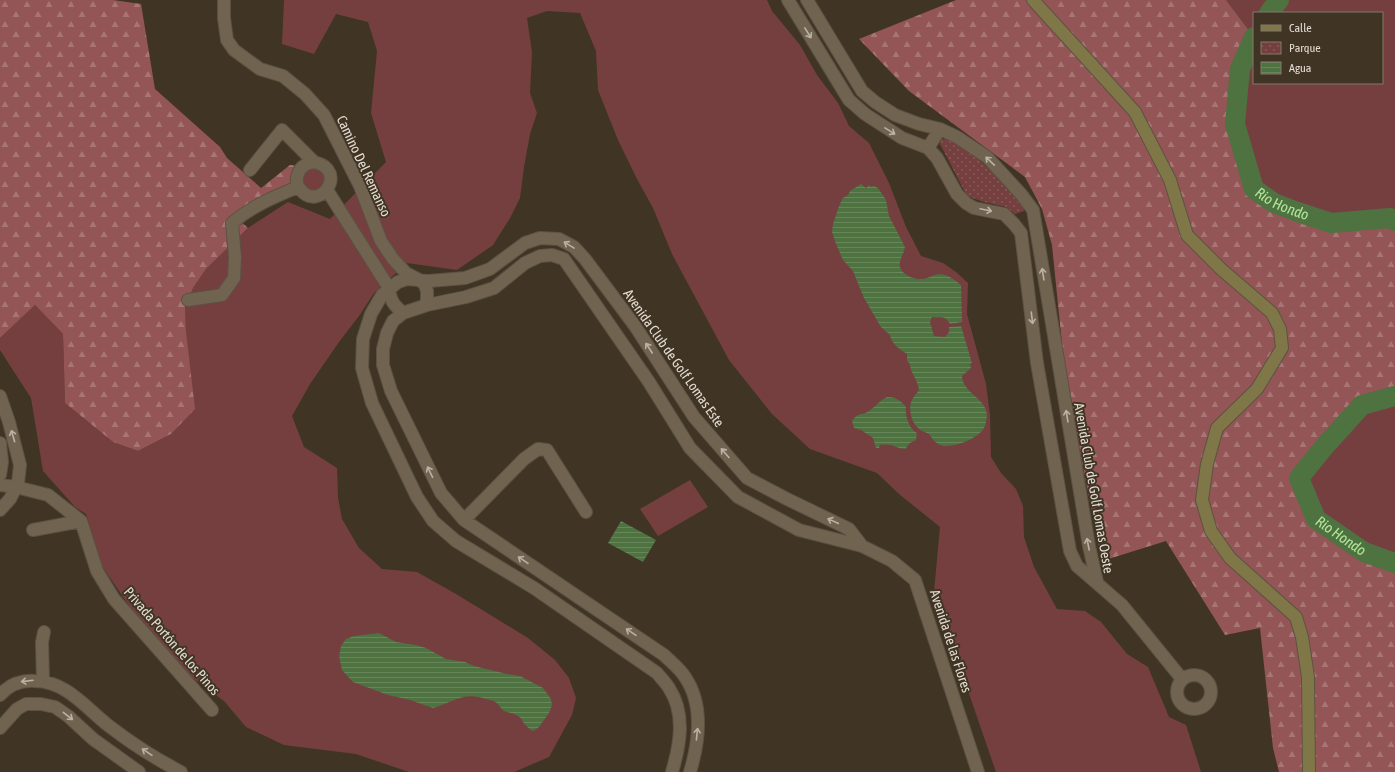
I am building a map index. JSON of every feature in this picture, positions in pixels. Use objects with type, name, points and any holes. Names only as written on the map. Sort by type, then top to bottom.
[{"type":"main road","points":[[1032,0],[1135,112],[1170,180],[1187,235],[1221,269],[1272,313],[1280,329],[1282,348],[1257,389],[1217,428],[1207,464],[1202,500],[1211,531],[1230,558],[1296,617],[1302,638],[1308,677],[1309,772]]},
{"type":"street","name":"Camino Del Remanso","points":[[224,0],[224,18],[228,40],[234,50],[260,69],[283,76],[305,94],[324,115],[360,186],[381,241],[393,259],[406,273],[421,281]]},
{"type":"street","points":[[788,0],[849,100],[865,114],[902,138],[928,148],[937,158],[957,194],[966,203],[974,208],[1004,214],[1014,224],[1033,210]]},
{"type":"street","name":"Avenida Club de Golf Lomas Oeste","points":[[807,0],[862,91],[875,102],[895,115],[919,124],[940,129],[957,137],[987,157],[1021,194],[1033,210],[1088,546],[1097,582]]},
{"type":"street","points":[[928,148],[940,129]]},
{"type":"street","points":[[250,170],[282,130],[314,162]]},
{"type":"street","points":[[314,162],[320,163],[325,167],[331,178],[327,190],[322,194],[309,196],[298,187],[296,179],[299,170],[305,164],[314,162]]},
{"type":"street","points":[[188,300],[222,295],[234,278],[236,257],[232,223],[246,211],[298,187]]},
{"type":"street","points":[[327,190],[389,288],[390,298],[393,304],[403,313]]},
{"type":"street","name":"Avenida Club de Golf Lomas Oeste","points":[[1014,224],[1021,233],[1037,363],[1070,551],[1077,566],[1097,582]]},
{"type":"street","name":"Avenida Club de Golf Lomas Este","points":[[672,772],[678,749],[680,724],[677,703],[670,689],[658,673],[534,588],[456,541],[433,521],[417,497],[372,403],[362,368],[363,339],[371,314],[382,295],[398,282],[407,279],[421,281],[465,278],[490,269],[525,243],[540,238],[559,239],[574,247],[585,259],[635,326],[694,417],[747,478],[849,529],[862,546]]},
{"type":"street","points":[[690,772],[695,753],[698,726],[695,699],[685,677],[664,655],[464,520],[441,493],[391,391],[383,365],[383,348],[387,333],[393,321],[403,313],[427,305],[466,297],[494,288],[525,263],[540,256],[552,255],[564,259],[648,382],[690,448],[738,497],[799,530],[862,546]]},
{"type":"street","points":[[421,281],[425,285],[427,291],[427,305]]},
{"type":"street","points":[[0,396],[9,422],[20,464],[18,483],[10,499],[0,510]]},
{"type":"street","points":[[0,443],[2,462],[0,475]]},
{"type":"street","points":[[464,520],[524,459],[538,449],[546,450],[586,512]]},
{"type":"street","points":[[2,462],[20,464]]},
{"type":"street","points":[[0,485],[16,487],[48,495],[81,521]]},
{"type":"street","points":[[33,530],[81,521]]},
{"type":"street","name":"Privada Portón de los Pinos","points":[[81,521],[97,571],[114,599],[212,710]]},
{"type":"street","name":"Avenida de las Flores","points":[[862,546],[892,561],[915,580],[978,772]]},
{"type":"street","points":[[1097,582],[1122,605],[1182,679]]},
{"type":"street","points":[[43,681],[42,642],[44,632]]},
{"type":"street","points":[[0,695],[13,684],[27,680],[56,684],[72,695],[109,726],[162,763],[181,772]]},
{"type":"street","points":[[0,728],[17,709],[26,704],[41,704],[55,707],[68,716],[93,739],[140,772]]},
{"type":"green space","points":[[0,0],[113,0],[141,4],[155,89],[220,147],[227,158],[261,188],[290,165],[300,166],[296,180],[234,215],[248,228],[206,269],[193,288],[185,306],[186,332],[195,409],[171,434],[138,451],[113,442],[65,403],[63,334],[35,305],[0,338]]},
{"type":"green space","points":[[284,0],[767,0],[772,11],[800,45],[817,75],[838,103],[849,126],[869,143],[889,183],[906,227],[921,256],[943,263],[968,283],[967,314],[986,384],[990,415],[991,457],[1001,473],[1016,489],[1023,506],[1024,537],[1034,567],[1057,609],[1085,611],[1101,622],[1127,654],[1148,667],[1169,717],[1186,725],[1201,772],[996,772],[934,592],[940,527],[899,494],[877,473],[810,449],[772,414],[729,360],[672,254],[653,208],[618,140],[598,90],[596,51],[580,13],[547,11],[527,18],[532,52],[530,93],[537,113],[530,134],[520,198],[510,218],[493,245],[457,270],[407,263],[374,293],[310,384],[292,416],[304,447],[337,468],[338,498],[342,519],[359,548],[382,569],[417,572],[528,638],[555,660],[569,678],[576,698],[572,715],[549,757],[514,772],[409,772],[356,754],[284,745],[246,727],[224,701],[186,673],[139,620],[102,566],[86,514],[75,507],[43,471],[31,398],[0,350],[0,338],[35,305],[63,334],[65,403],[113,442],[138,451],[171,434],[186,332],[185,306],[193,288],[206,269],[248,228],[288,202],[330,219],[386,162],[371,113],[377,51],[368,22],[336,14],[314,54],[282,44]]},
{"type":"green space","points":[[956,0],[1226,0],[1253,36],[1253,54],[1246,71],[1241,124],[1260,185],[1277,197],[1332,217],[1391,212],[1395,214],[1395,402],[1366,410],[1306,479],[1321,515],[1367,546],[1395,556],[1395,772],[1279,772],[1273,748],[1260,628],[1225,635],[1166,541],[1102,561],[1066,384],[1052,245],[1042,209],[1025,177],[909,91],[859,39]]},
{"type":"green space","points":[[1226,0],[1395,0],[1395,214],[1391,212],[1332,217],[1277,197],[1260,185],[1241,124],[1246,71],[1253,54],[1253,84],[1383,84],[1383,12],[1253,12],[1253,36]]},
{"type":"green space","points":[[941,139],[951,140],[974,155],[1008,190],[1024,208],[1024,211],[1015,214],[1006,207],[967,196],[940,144]]},
{"type":"green space","points":[[309,167],[319,167],[326,174],[326,184],[319,191],[309,191],[302,184],[302,174]]},
{"type":"green space","points":[[1395,402],[1395,556],[1367,546],[1321,515],[1306,479],[1366,410]]},
{"type":"green space","points":[[690,480],[708,507],[658,536],[640,509]]},
{"type":"water","points":[[861,184],[866,188],[869,185],[871,187],[874,186],[878,188],[886,200],[889,216],[905,247],[900,260],[900,266],[903,272],[910,277],[917,279],[924,279],[941,274],[951,278],[961,285],[962,322],[950,324],[944,318],[932,317],[930,322],[934,336],[945,337],[949,332],[949,327],[961,326],[972,363],[970,364],[971,368],[962,376],[963,382],[986,410],[987,416],[984,428],[976,436],[964,442],[951,446],[940,445],[929,434],[921,430],[912,419],[910,407],[912,400],[919,390],[910,364],[907,361],[907,354],[894,344],[890,335],[881,327],[864,298],[853,271],[843,260],[836,244],[832,232],[839,206],[843,198],[848,195],[850,191]]},
{"type":"water","points":[[887,397],[898,399],[902,402],[906,407],[908,422],[912,429],[917,433],[916,440],[910,443],[905,449],[891,445],[880,445],[879,448],[876,448],[873,438],[861,430],[854,428],[852,421],[854,418],[869,411]]},
{"type":"water","points":[[621,521],[656,540],[643,562],[608,543]]},
{"type":"water","points":[[379,633],[396,642],[426,648],[446,659],[465,662],[474,666],[520,676],[543,688],[551,699],[552,705],[549,713],[539,727],[533,731],[527,727],[518,716],[504,711],[492,700],[471,696],[459,698],[433,708],[410,700],[388,695],[353,682],[342,670],[339,656],[341,646],[346,639],[354,636]]},
{"type":"waterway","name":"Rio Hondo","points":[[1270,12],[1279,0]]},
{"type":"waterway","name":"Rio Hondo","points":[[1253,39],[1240,69],[1235,124],[1254,189],[1274,203],[1331,223],[1390,218],[1395,221]]},
{"type":"waterway","name":"Rio Hondo","points":[[1395,396],[1362,405],[1324,447],[1299,478],[1316,519],[1364,552],[1395,563]]}]
